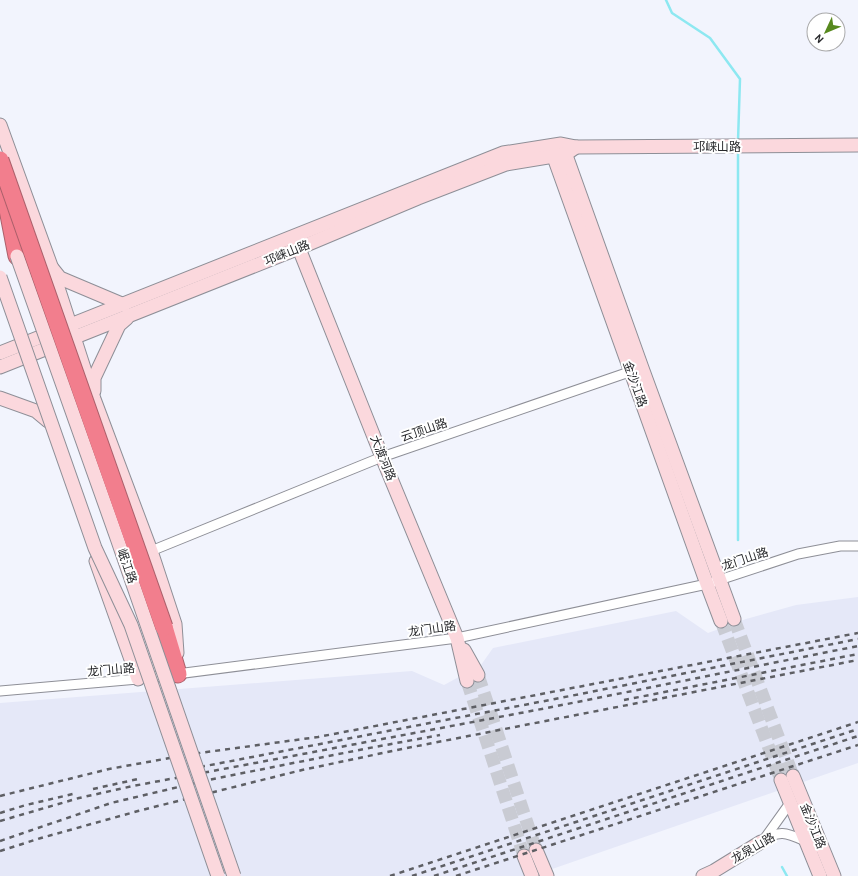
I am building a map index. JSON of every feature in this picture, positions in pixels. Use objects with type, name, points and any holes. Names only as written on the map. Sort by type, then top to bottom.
[{"type":"highway","points":[[0,160],[164,627],[178,674]]},
{"type":"highway","points":[[0,169],[17,256]]},
{"type":"main road","points":[[0,125],[50,266],[94,399],[151,551],[175,624],[178,674]]},
{"type":"main road","name":"邛崃山路","points":[[0,367],[23,351],[297,242],[506,164],[561,149],[858,145]]},
{"type":"main road","name":"金沙江路","points":[[561,149],[636,370],[728,620]]},
{"type":"main road","name":"大渡河路","points":[[297,242],[382,457],[473,678]]},
{"type":"main road","name":"岷江路","points":[[17,256],[115,531],[234,876]]},
{"type":"main road","points":[[50,266],[60,278],[127,310],[94,378],[94,399]]},
{"type":"main road","points":[[0,277],[95,548],[131,625],[218,876]]},
{"type":"main road","points":[[0,286],[138,679]]},
{"type":"main road","name":"邛崃山路","points":[[0,353],[23,351]]},
{"type":"main road","points":[[0,398],[36,411],[48,421]]},
{"type":"main road","name":"金沙江路","points":[[820,876],[790,804],[787,778],[834,876]]},
{"type":"main road","name":"龙泉山路","points":[[703,876],[714,871],[761,842]]},
{"type":"main road","points":[[536,850],[547,876]]},
{"type":"main road","points":[[524,856],[532,876]]},
{"type":"street","name":"云顶山路","points":[[151,551],[382,457],[636,370]]},
{"type":"street","name":"龙门山路","points":[[0,691],[138,679],[457,638],[713,582],[798,554],[840,546],[858,546]]},
{"type":"street","points":[[761,842],[790,804]]},
{"type":"street","name":"龙泉山路","points":[[761,842],[775,834],[786,833],[805,841]]},
{"type":"shaded area","points":[[858,597],[858,763],[532,876],[0,876],[0,703],[412,671],[444,685],[481,665],[493,648],[676,611],[708,633],[746,619],[796,605]]},
{"type":"waterway","points":[[666,0],[672,13],[710,38],[740,79],[738,141]]},
{"type":"waterway","points":[[738,150],[738,540]]},
{"type":"waterway","points":[[782,867],[787,876]]},
{"type":"tunnel","points":[[734,619],[793,776]]},
{"type":"tunnel","points":[[721,621],[781,780]]},
{"type":"tunnel","points":[[478,675],[536,850]]},
{"type":"tunnel","points":[[467,681],[524,856]]},
{"type":"railway","points":[[0,796],[109,769],[192,754],[318,737],[858,633]]},
{"type":"railway","points":[[200,767],[858,639]]},
{"type":"railway","points":[[0,821],[79,798],[133,786],[547,708],[858,646]]},
{"type":"railway","points":[[624,700],[858,654]]},
{"type":"railway","points":[[0,851],[138,811],[302,770],[858,660]]},
{"type":"railway","points":[[390,876],[858,722]]},
{"type":"railway","points":[[412,876],[858,729]]},
{"type":"railway","points":[[0,841],[111,803],[208,780],[440,735]]},
{"type":"railway","points":[[434,876],[858,736]]},
{"type":"railway","points":[[456,876],[858,745]]},
{"type":"railway","points":[[93,789],[138,779]]},
{"type":"railway","points":[[0,813],[26,805],[77,793]]}]
